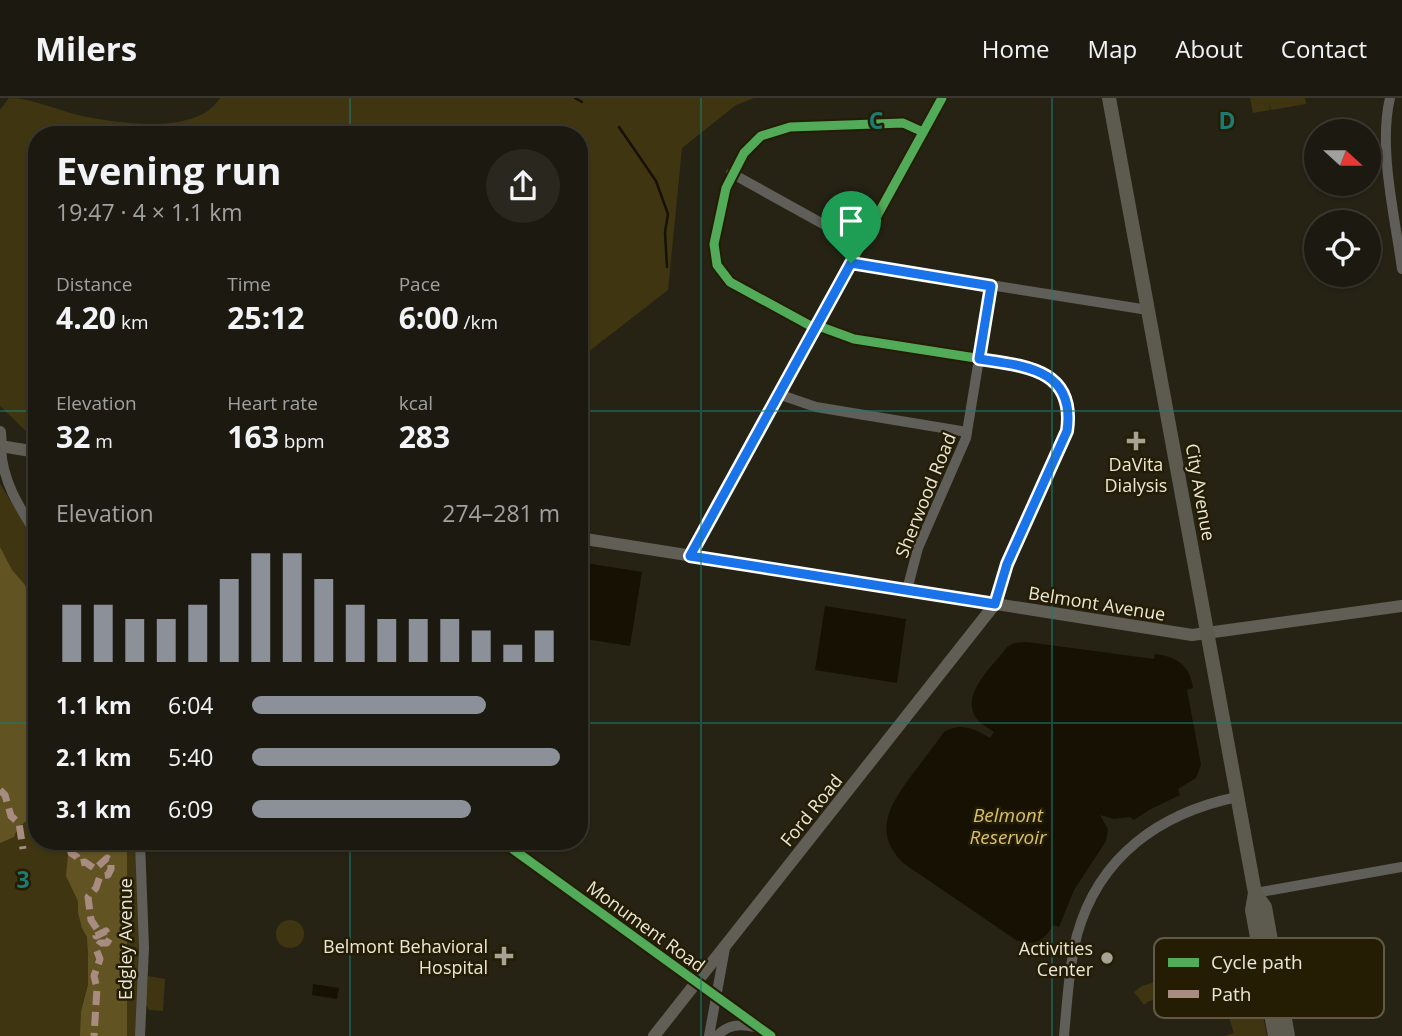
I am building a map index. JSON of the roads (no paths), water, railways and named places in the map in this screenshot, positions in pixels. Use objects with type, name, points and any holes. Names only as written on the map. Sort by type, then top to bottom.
[{"type":"highway","name":"City Avenue","points":[[1109,98],[1255,893],[1252,910],[1257,938]]},
{"type":"highway","name":"City Avenue","points":[[1255,893],[1265,907],[1270,938]]},
{"type":"highway","name":"City Avenue","points":[[1272,1018],[1275,1036]]},
{"type":"highway","name":"City Avenue","points":[[1285,1018],[1288,1036]]},
{"type":"main road","points":[[690,556],[942,98]]},
{"type":"main road","points":[[0,432],[1,447],[28,451]]},
{"type":"main road","name":"Belmont Avenue","points":[[588,539],[1192,635],[1208,635],[1402,606]]},
{"type":"main road","name":"Ford Road","points":[[654,1036],[995,604]]},
{"type":"street","points":[[1390,98],[1386,146],[1402,269]]},
{"type":"street","points":[[923,132],[903,123],[779,129],[761,136],[751,144],[732,173],[720,207],[714,244],[715,258],[720,272],[737,287],[803,323],[854,339],[1034,369],[1052,380],[1063,394],[1068,411],[1067,431],[1007,564],[995,604]]},
{"type":"street","points":[[732,173],[861,245]]},
{"type":"street","points":[[851,263],[1148,310]]},
{"type":"street","name":"Sherwood Road","points":[[907,590],[918,548],[968,432],[991,286]]},
{"type":"street","points":[[778,394],[816,407],[968,432]]},
{"type":"street","points":[[1,447],[2,466],[7,482],[28,519]]},
{"type":"street","points":[[1064,1036],[1077,937],[1093,895],[1104,878],[1133,844],[1170,818],[1204,804],[1237,797]]},
{"type":"street","name":"Edgley Avenue","points":[[140,850],[144,948],[140,1036]]},
{"type":"street","name":"Monument Road","points":[[514,850],[771,1036]]},
{"type":"street","points":[[1255,893],[1402,867]]},
{"type":"street","points":[[709,1036],[726,944]]},
{"type":"street","points":[[717,1036],[724,1029],[736,1025],[762,1029]]},
{"type":"water","points":[[588,563],[642,572],[630,646],[588,639]]},
{"type":"water","points":[[825,606],[906,619],[897,683],[815,670]]},
{"type":"water","name":"Belmont Reservoir","points":[[1027,642],[1154,659],[1155,654],[1176,660],[1189,673],[1193,688],[1187,690],[1201,765],[1196,778],[1178,789],[1180,795],[1134,820],[1130,817],[1114,819],[1100,815],[1108,829],[1106,841],[1074,890],[1059,927],[1053,925],[1042,939],[1033,943],[1016,940],[903,863],[888,840],[886,829],[897,797],[944,732],[963,727],[990,738],[994,732],[975,717],[972,705],[976,687],[1007,647],[1014,643]]},
{"type":"water","points":[[313,984],[339,988],[337,999],[312,995]]},
{"type":"waterway","points":[[575,98],[582,102]]},
{"type":"waterway","points":[[619,127],[656,181],[668,214],[665,232],[667,267]]},
{"type":"place","name":"DaVita Dialysis","points":[[1136,441]]},
{"type":"place","name":"Belmont Behavioral Hospital","points":[[504,956]]},
{"type":"place","name":"Activities Center","points":[[1107,958]]}]
